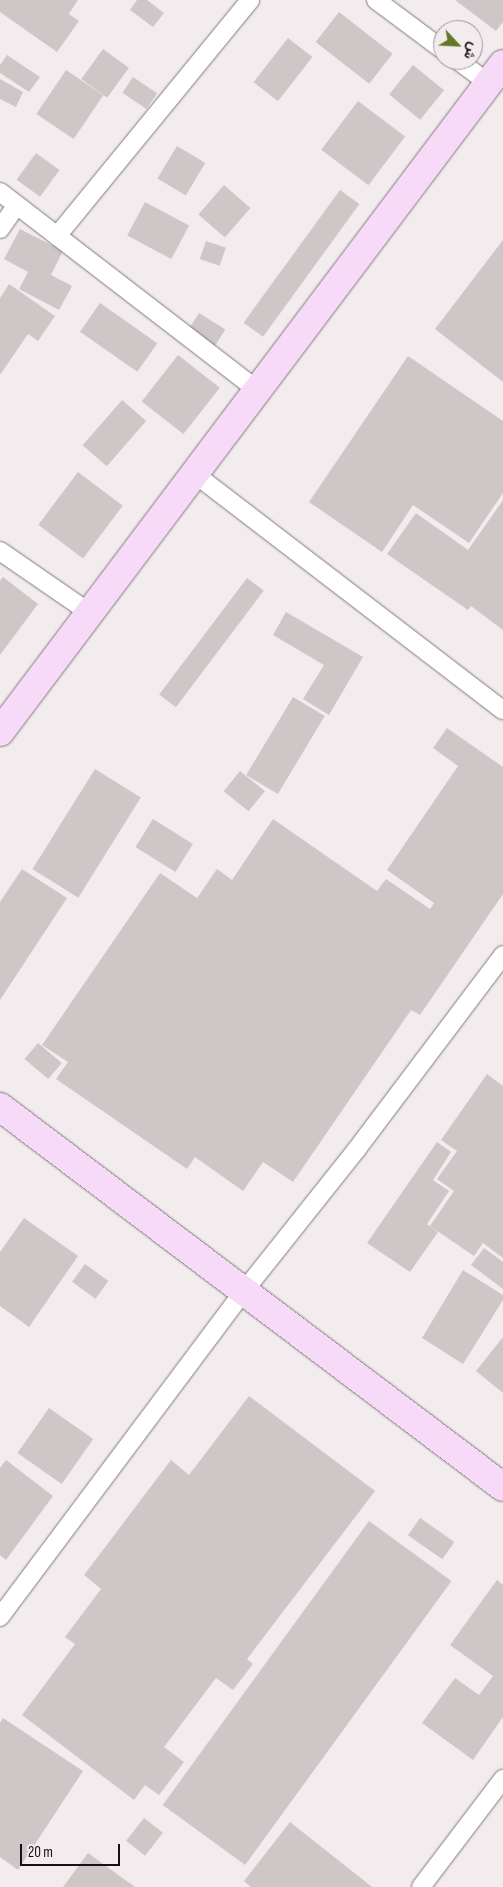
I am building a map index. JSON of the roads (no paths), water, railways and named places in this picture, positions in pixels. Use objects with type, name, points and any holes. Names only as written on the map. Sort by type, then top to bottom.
[{"type":"street","points":[[0,732],[496,74]]},
{"type":"street","points":[[0,1107],[503,1487]]},
{"type":"lane","points":[[57,236],[250,0]]},
{"type":"lane","points":[[376,0],[433,43]]},
{"type":"lane","points":[[483,69],[496,74]]},
{"type":"lane","points":[[0,192],[257,390]]},
{"type":"lane","points":[[0,229],[17,205]]},
{"type":"lane","points":[[195,474],[503,710]]},
{"type":"lane","points":[[0,551],[90,613]]},
{"type":"lane","points":[[0,1617],[244,1291],[357,1149],[503,955]]},
{"type":"lane","points":[[421,1887],[503,1779]]}]
